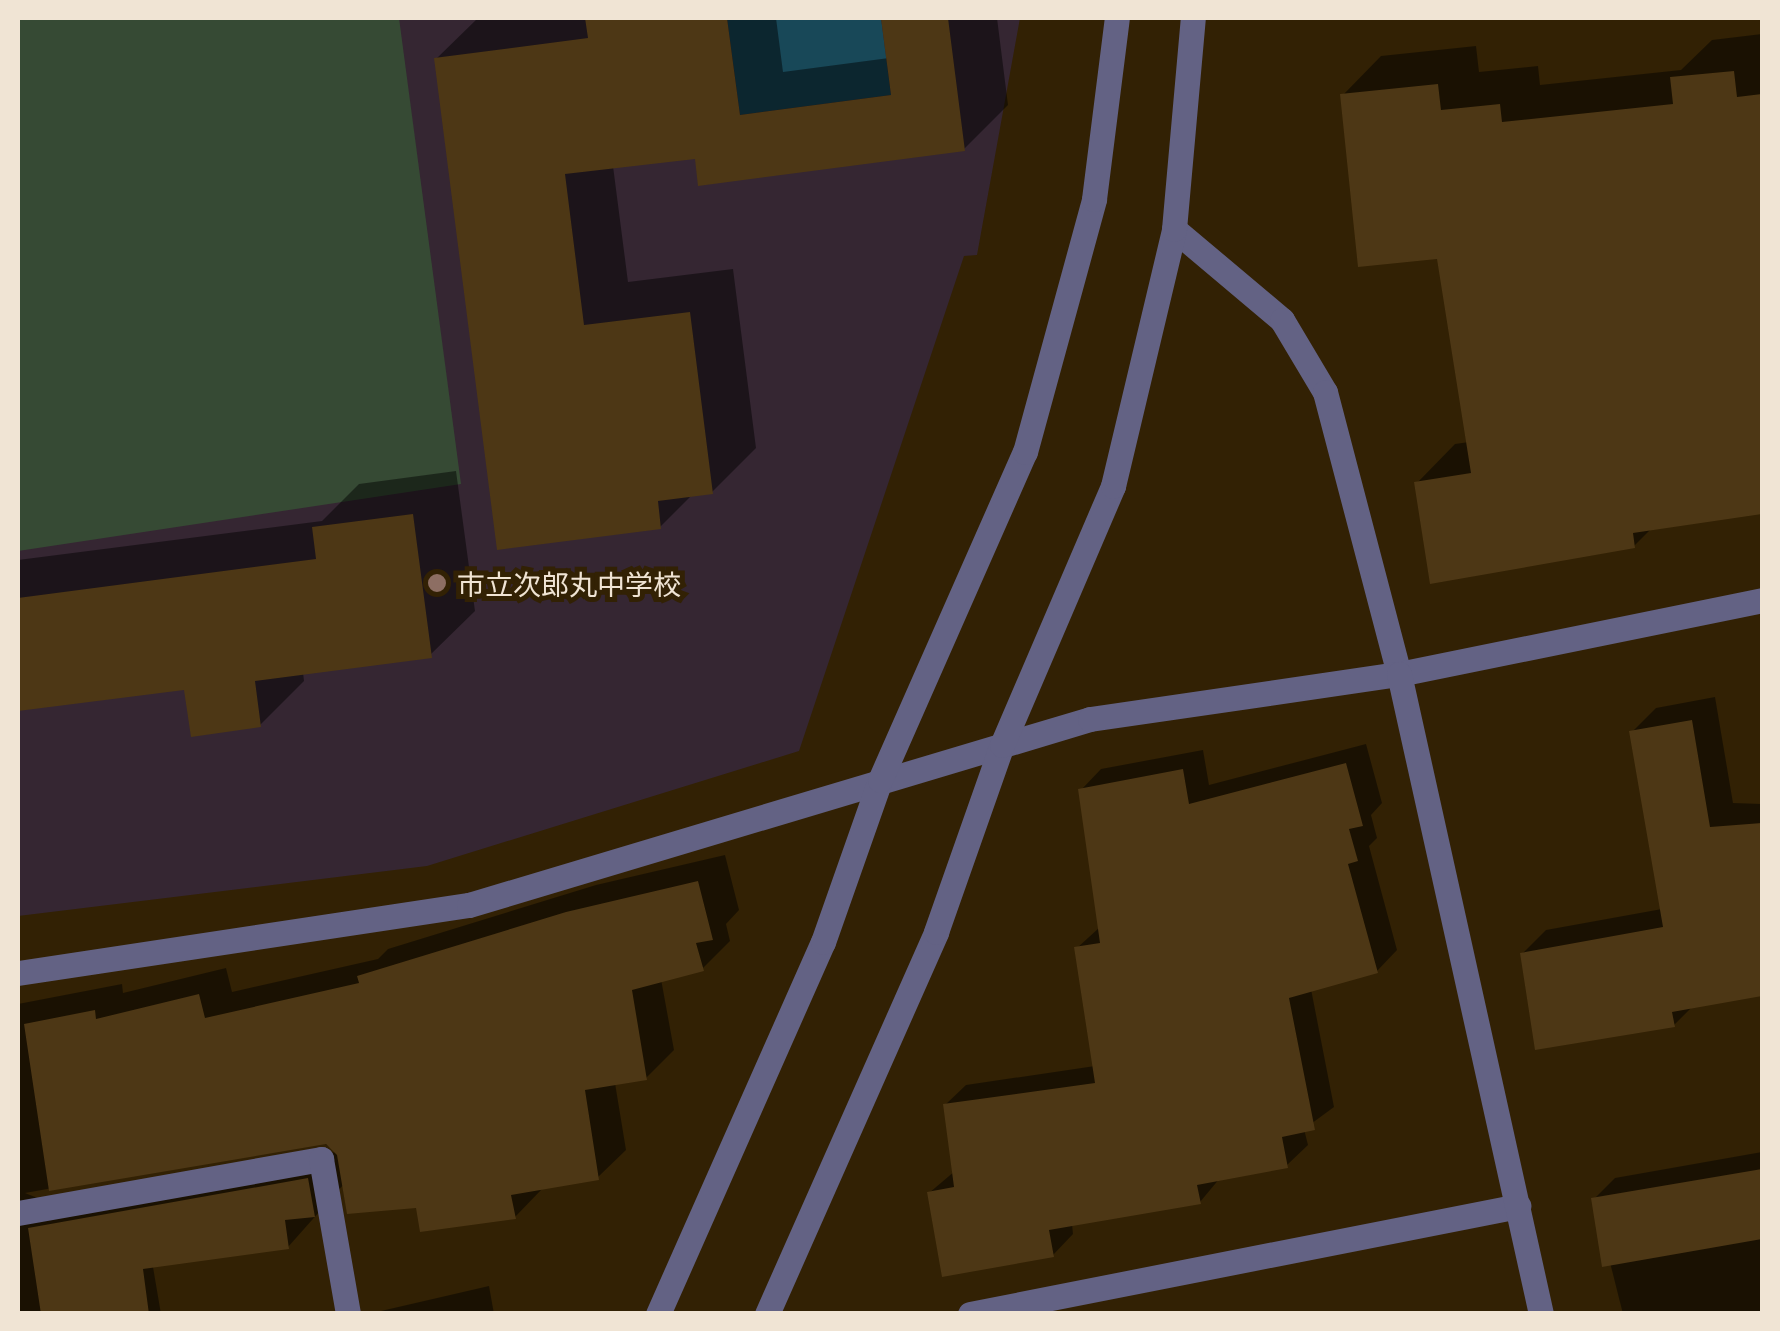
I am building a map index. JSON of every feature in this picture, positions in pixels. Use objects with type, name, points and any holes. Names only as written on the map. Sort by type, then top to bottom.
[{"type":"street","points":[[658,1314],[823,942],[880,780],[1025,452],[1094,199],[1117,18]]},
{"type":"street","points":[[768,1314],[936,932],[1002,745],[1113,486],[1174,229],[1193,18]]},
{"type":"street","points":[[1174,229],[1282,320],[1325,392],[1399,674],[1541,1314]]},
{"type":"street","points":[[18,973],[469,906],[1090,718],[1399,674],[1762,600]]},
{"type":"street","points":[[18,1213],[320,1158],[348,1314]]},
{"type":"street","points":[[970,1314],[1518,1206]]},
{"type":"shaded area","name":"市立次郎丸中学校","points":[[18,18],[1020,18],[977,255],[964,256],[799,751],[427,866],[18,916]]},
{"type":"green space","points":[[18,18],[399,18],[461,484],[18,551]]},
{"type":"water","points":[[727,18],[881,18],[891,95],[740,115]]},
{"type":"building","points":[[585,18],[727,18],[740,115],[891,95],[881,18],[948,18],[965,151],[698,186],[695,159],[565,174],[584,325],[690,312],[713,494],[658,501],[661,529],[497,550],[434,58],[588,38]]},
{"type":"building","points":[[1734,71],[1737,97],[1762,94],[1762,514],[1633,533],[1635,548],[1430,584],[1414,482],[1471,473],[1437,259],[1358,267],[1340,94],[1438,84],[1441,110],[1500,104],[1502,122],[1673,104],[1670,77]]},
{"type":"building","points":[[413,514],[432,658],[255,681],[261,727],[191,737],[184,690],[18,711],[18,598],[316,559],[312,527]]},
{"type":"building","points":[[1692,720],[1710,827],[1762,823],[1762,996],[1672,1012],[1675,1027],[1535,1050],[1520,953],[1663,927],[1629,731]]},
{"type":"building","points":[[1346,763],[1363,826],[1349,829],[1358,861],[1348,864],[1378,973],[1289,998],[1315,1130],[1282,1137],[1288,1168],[1197,1185],[1201,1204],[1049,1230],[1054,1257],[942,1277],[927,1192],[954,1187],[943,1104],[1095,1083],[1074,947],[1100,943],[1078,789],[1183,769],[1189,804]]},
{"type":"building","points":[[698,881],[713,940],[696,943],[704,971],[632,990],[647,1080],[585,1090],[599,1180],[511,1195],[516,1219],[420,1232],[416,1208],[347,1214],[337,1155],[326,1144],[49,1191],[24,1024],[95,1010],[96,1019],[199,994],[205,1018],[359,983],[357,976],[566,912]]},
{"type":"building","points":[[1762,1169],[1762,1239],[1602,1267],[1591,1198]]},
{"type":"building","points":[[308,1178],[315,1217],[285,1220],[289,1249],[143,1269],[149,1314],[41,1314],[28,1228]]},
{"type":"place","name":"市立次郎丸中学校","points":[[437,583]]}]
